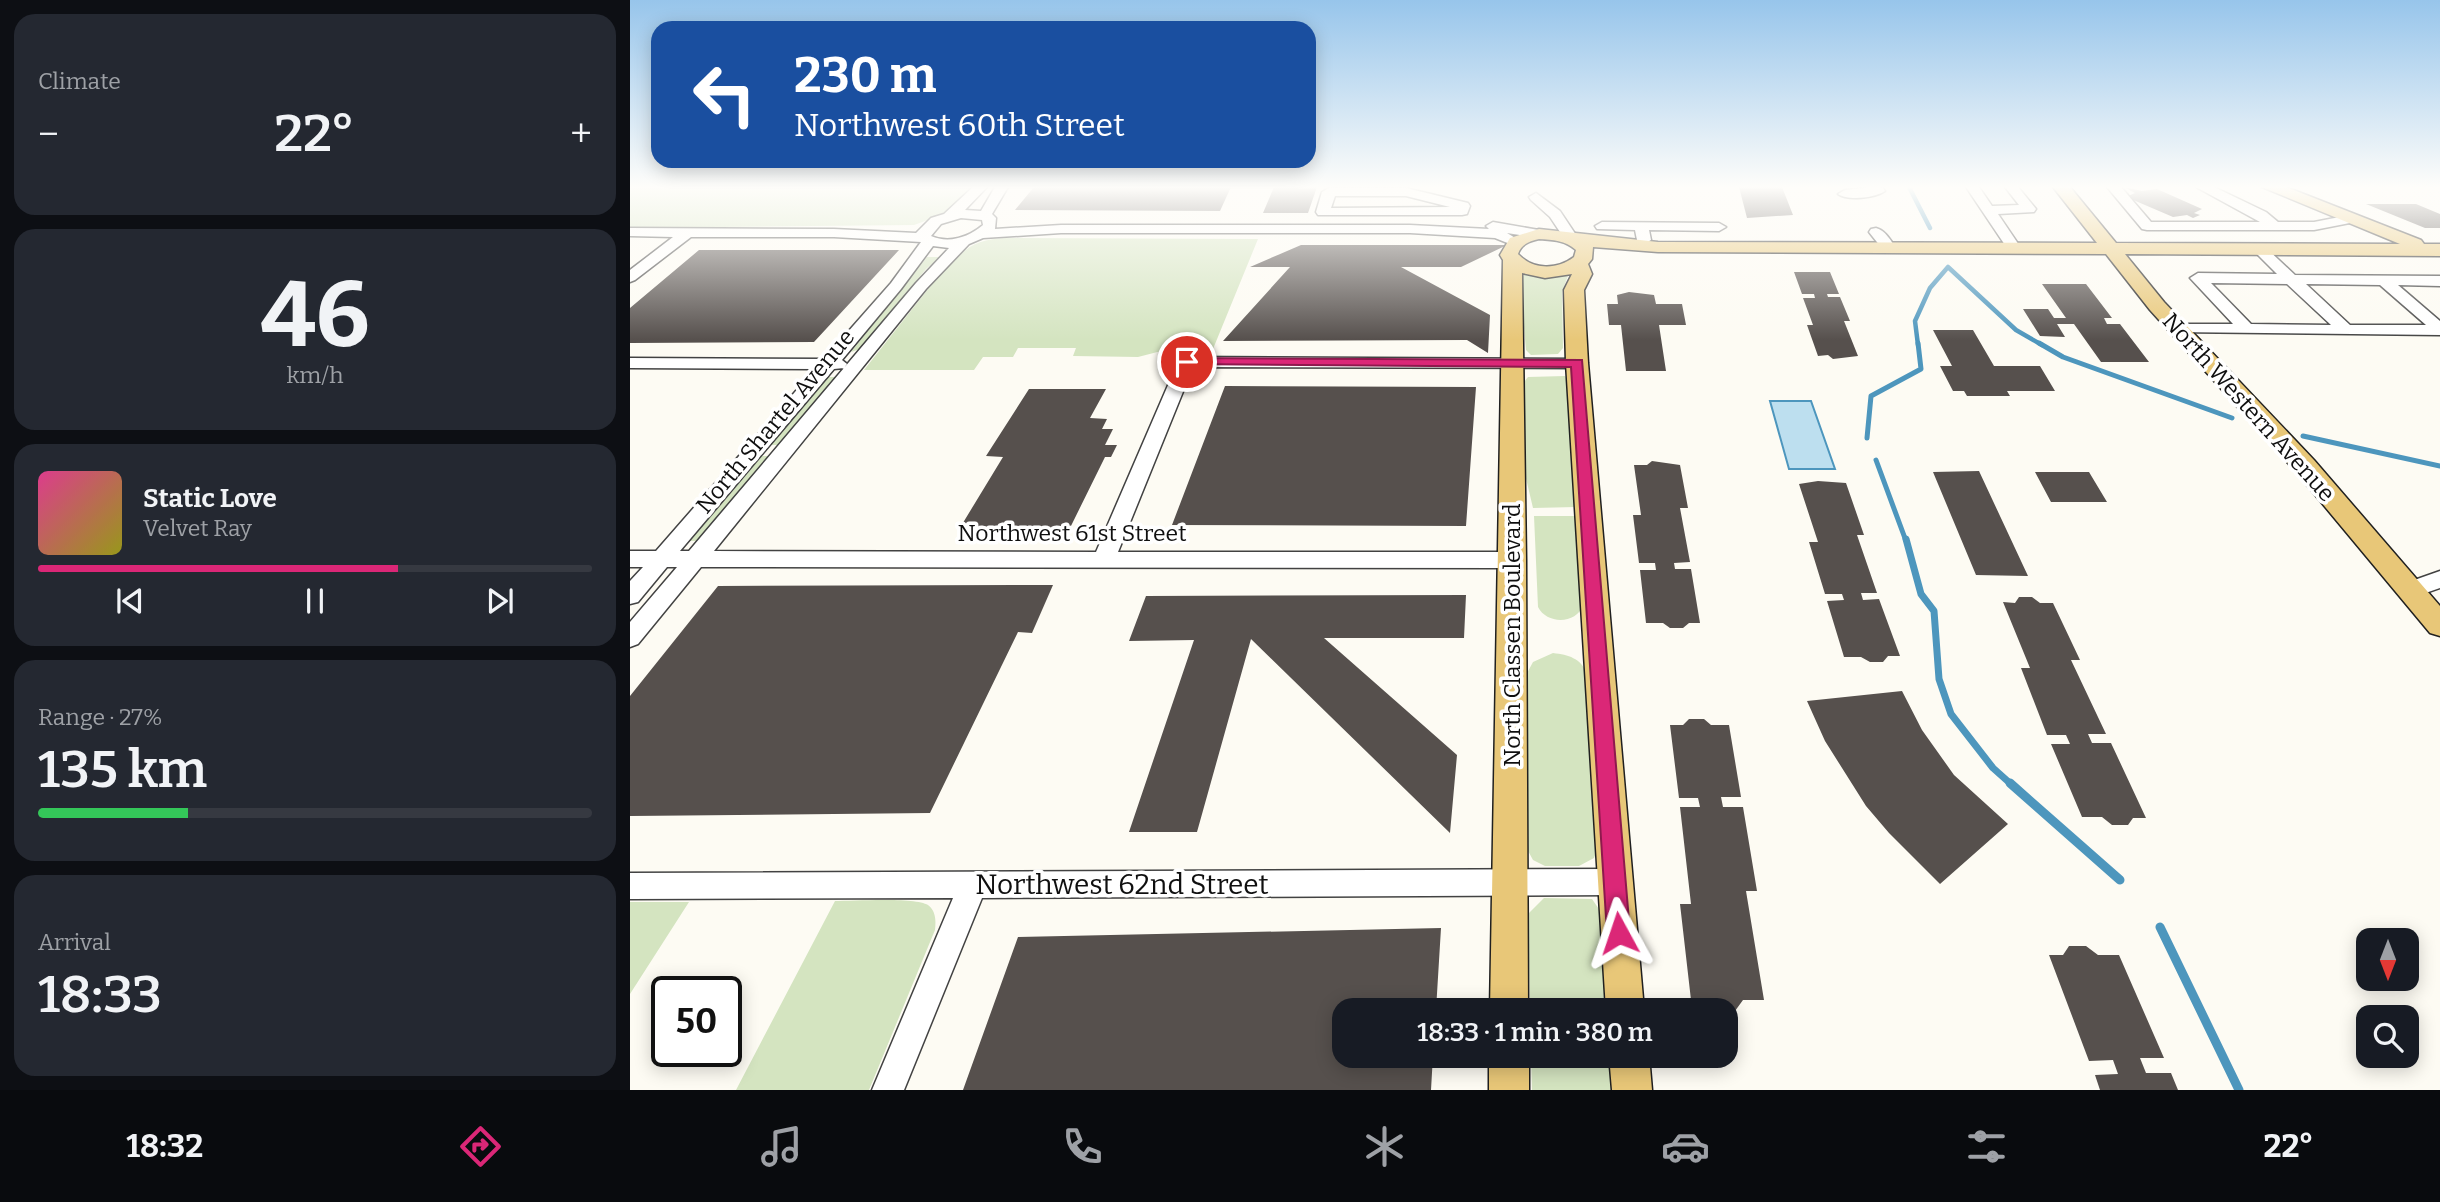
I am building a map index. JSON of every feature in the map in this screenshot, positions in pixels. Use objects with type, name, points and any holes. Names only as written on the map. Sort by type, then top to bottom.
[{"type":"main road","points":[[1535,238],[1513,251],[1524,268],[1543,272],[1563,270],[1580,263],[1599,261],[1651,246]]},
{"type":"main road","points":[[1567,238],[1651,246],[2436,251]]},
{"type":"main road","name":"North Western Avenue","points":[[2102,238],[2178,329],[2305,466],[2440,625]]},
{"type":"main road","points":[[2401,238],[2436,251]]},
{"type":"main road","points":[[1574,239],[1585,249],[1586,254],[1580,263],[1583,274],[1574,290],[1577,363],[1624,998]]},
{"type":"main road","name":"North Classen Boulevard","points":[[1509,998],[1513,251]]},
{"type":"main road","points":[[1509,1068],[1509,1090]]},
{"type":"main road","points":[[1630,1068],[1632,1090]]},
{"type":"street","points":[[630,277],[680,238]]},
{"type":"street","name":"North Shartel Avenue","points":[[630,596],[896,286],[926,238]]},
{"type":"street","points":[[935,238],[945,243],[968,238]]},
{"type":"street","name":"North Shartel Avenue","points":[[630,638],[921,286],[971,238]]},
{"type":"street","points":[[1501,238],[1513,251]]},
{"type":"street","points":[[1647,238],[1651,246]]},
{"type":"street","points":[[1881,238],[1889,248]]},
{"type":"street","points":[[2007,238],[2014,248]]},
{"type":"street","points":[[2259,249],[2345,330]]},
{"type":"street","points":[[2246,329],[2198,278],[2440,281]]},
{"type":"street","points":[[2382,279],[2440,330]]},
{"type":"street","points":[[2178,329],[2440,330]]},
{"type":"street","points":[[1104,559],[1187,362],[1577,363]]},
{"type":"street","points":[[630,363],[857,364]]},
{"type":"street","name":"Northwest 61st Street","points":[[630,559],[1513,560]]},
{"type":"street","points":[[2411,590],[2440,579]]},
{"type":"street","points":[[2411,590],[2440,596]]},
{"type":"street","name":"Northwest 62nd Street","points":[[630,886],[1614,882]]},
{"type":"street","points":[[888,1090],[973,885]]},
{"type":"green space","points":[[1006,238],[1258,239],[1213,349],[1169,349],[1138,357],[1073,356],[1076,348],[1018,348],[1013,357],[983,357],[974,370],[864,370],[951,260],[978,243]]},
{"type":"green space","points":[[927,257],[940,257],[926,269],[860,349],[851,352]]},
{"type":"green space","points":[[1519,271],[1569,273],[1562,292],[1563,348],[1558,354],[1531,355],[1526,350]]},
{"type":"green space","points":[[1565,376],[1576,507],[1533,508],[1524,470],[1524,382],[1528,377]]},
{"type":"green space","points":[[827,377],[836,377],[779,445],[770,445]]},
{"type":"green space","points":[[762,456],[770,456],[698,541],[690,541]]},
{"type":"green space","points":[[1534,516],[1578,516],[1583,605],[1575,616],[1568,619],[1548,617],[1538,607]]},
{"type":"green space","points":[[1553,653],[1573,658],[1587,673],[1598,848],[1594,858],[1579,866],[1545,866],[1533,860],[1527,849],[1526,675],[1533,662]]},
{"type":"green space","points":[[1544,898],[1592,899],[1603,915],[1608,998],[1530,998],[1528,914]]},
{"type":"green space","points":[[898,900],[921,903],[931,907],[935,916],[935,930],[869,1090],[736,1090],[835,901]]},
{"type":"green space","points":[[630,902],[689,902],[630,994]]},
{"type":"green space","points":[[1531,1068],[1612,1068],[1614,1090],[1532,1090]]},
{"type":"water","points":[[1770,401],[1811,401],[1835,469],[1789,469]]},
{"type":"building","points":[[1301,245],[1507,245],[1461,267],[1401,267],[1490,315],[1488,353],[1467,340],[1223,341],[1290,267],[1250,267]]},
{"type":"building","points":[[699,250],[899,250],[814,342],[630,343],[630,308]]},
{"type":"building","points":[[1794,272],[1830,272],[1839,294],[1827,294],[1828,297],[1840,297],[1850,321],[1844,321],[1858,356],[1833,359],[1828,355],[1818,356],[1807,325],[1813,325],[1803,298],[1815,298],[1814,294],[1802,294]]},
{"type":"building","points":[[2042,284],[2086,284],[2112,318],[2104,318],[2107,324],[2120,324],[2149,362],[2101,362],[2074,324],[2057,324],[2065,337],[2040,336],[2023,309],[2048,309],[2054,318],[2066,318]]},
{"type":"building","points":[[1629,292],[1654,295],[1656,304],[1682,304],[1686,325],[1659,325],[1666,371],[1626,371],[1621,325],[1609,325],[1607,304],[1618,304],[1617,295]]},
{"type":"building","points":[[1933,330],[1973,330],[1994,366],[2040,366],[2055,391],[2007,391],[2010,396],[1967,396],[1964,391],[1953,391],[1940,366],[1952,366]]},
{"type":"building","points":[[1225,386],[1476,387],[1466,526],[1172,525]]},
{"type":"building","points":[[1029,389],[1106,389],[1090,418],[1107,419],[1102,429],[1113,429],[1105,445],[1117,445],[1111,457],[1105,457],[1068,532],[958,531],[1003,457],[986,456]]},
{"type":"building","points":[[1652,461],[1680,465],[1688,508],[1680,508],[1690,562],[1674,563],[1675,569],[1691,569],[1700,623],[1689,623],[1683,628],[1670,628],[1663,623],[1646,623],[1640,570],[1656,570],[1655,563],[1639,563],[1633,515],[1641,515],[1634,465],[1647,465]]},
{"type":"building","points":[[1979,471],[2028,576],[1976,575],[1933,472]]},
{"type":"building","points":[[2035,472],[2089,472],[2107,502],[2051,502]]},
{"type":"building","points":[[1818,481],[1846,483],[1864,535],[1857,535],[1877,593],[1861,593],[1863,600],[1879,599],[1900,656],[1888,656],[1883,662],[1870,662],[1861,657],[1844,657],[1827,601],[1844,600],[1842,594],[1825,594],[1809,542],[1818,542],[1799,484]]},
{"type":"building","points":[[1053,585],[1032,633],[1018,632],[930,813],[630,816],[630,696],[718,586]]},
{"type":"building","points":[[1466,595],[1464,638],[1324,638],[1457,755],[1450,833],[1251,639],[1197,832],[1129,832],[1194,640],[1129,641],[1146,596]]},
{"type":"building","points":[[2019,597],[2032,597],[2040,603],[2053,603],[2080,660],[2071,660],[2106,734],[2088,734],[2092,743],[2111,743],[2146,818],[2133,818],[2128,825],[2112,825],[2102,817],[2082,817],[2051,744],[2070,744],[2066,735],[2047,735],[2021,668],[2030,668],[2003,602],[2015,603]]},
{"type":"building","points":[[1902,691],[1922,730],[1954,775],[2008,824],[1940,884],[1866,806],[1825,741],[1807,701]]},
{"type":"building","points":[[1689,719],[1704,719],[1711,725],[1729,725],[1741,797],[1721,797],[1723,807],[1743,807],[1757,891],[1746,891],[1764,1000],[1743,1000],[1738,1007],[1738,998],[1691,998],[1680,904],[1691,904],[1680,807],[1700,807],[1698,798],[1679,798],[1670,725],[1683,725]]},
{"type":"building","points":[[1441,928],[1437,998],[1332,998],[1332,1068],[1432,1068],[1431,1090],[963,1090],[1018,937]]},
{"type":"building","points":[[2069,946],[2086,946],[2098,955],[2119,955],[2164,1058],[2140,1058],[2146,1073],[2171,1073],[2178,1090],[2100,1090],[2095,1075],[2118,1074],[2113,1060],[2089,1061],[2049,955],[2063,955]]},
{"type":"waterway","points":[[1918,345],[1915,321],[1930,288],[1948,267],[2016,330],[2042,345]]},
{"type":"waterway","points":[[1867,438],[1871,396],[1921,369],[1918,343]]},
{"type":"waterway","points":[[2039,343],[2063,357],[2232,418]]},
{"type":"waterway","points":[[2303,436],[2440,466]]},
{"type":"waterway","points":[[1876,460],[1906,541]]},
{"type":"waterway","points":[[1906,539],[1921,594],[1934,611],[1939,679],[1951,714],[1993,768],[2012,785]]},
{"type":"waterway","points":[[2010,783],[2120,880]]},
{"type":"waterway","points":[[2160,927],[2239,1090]]},
{"type":"route","points":[[1187,362],[1577,363],[1619,933]]}]
